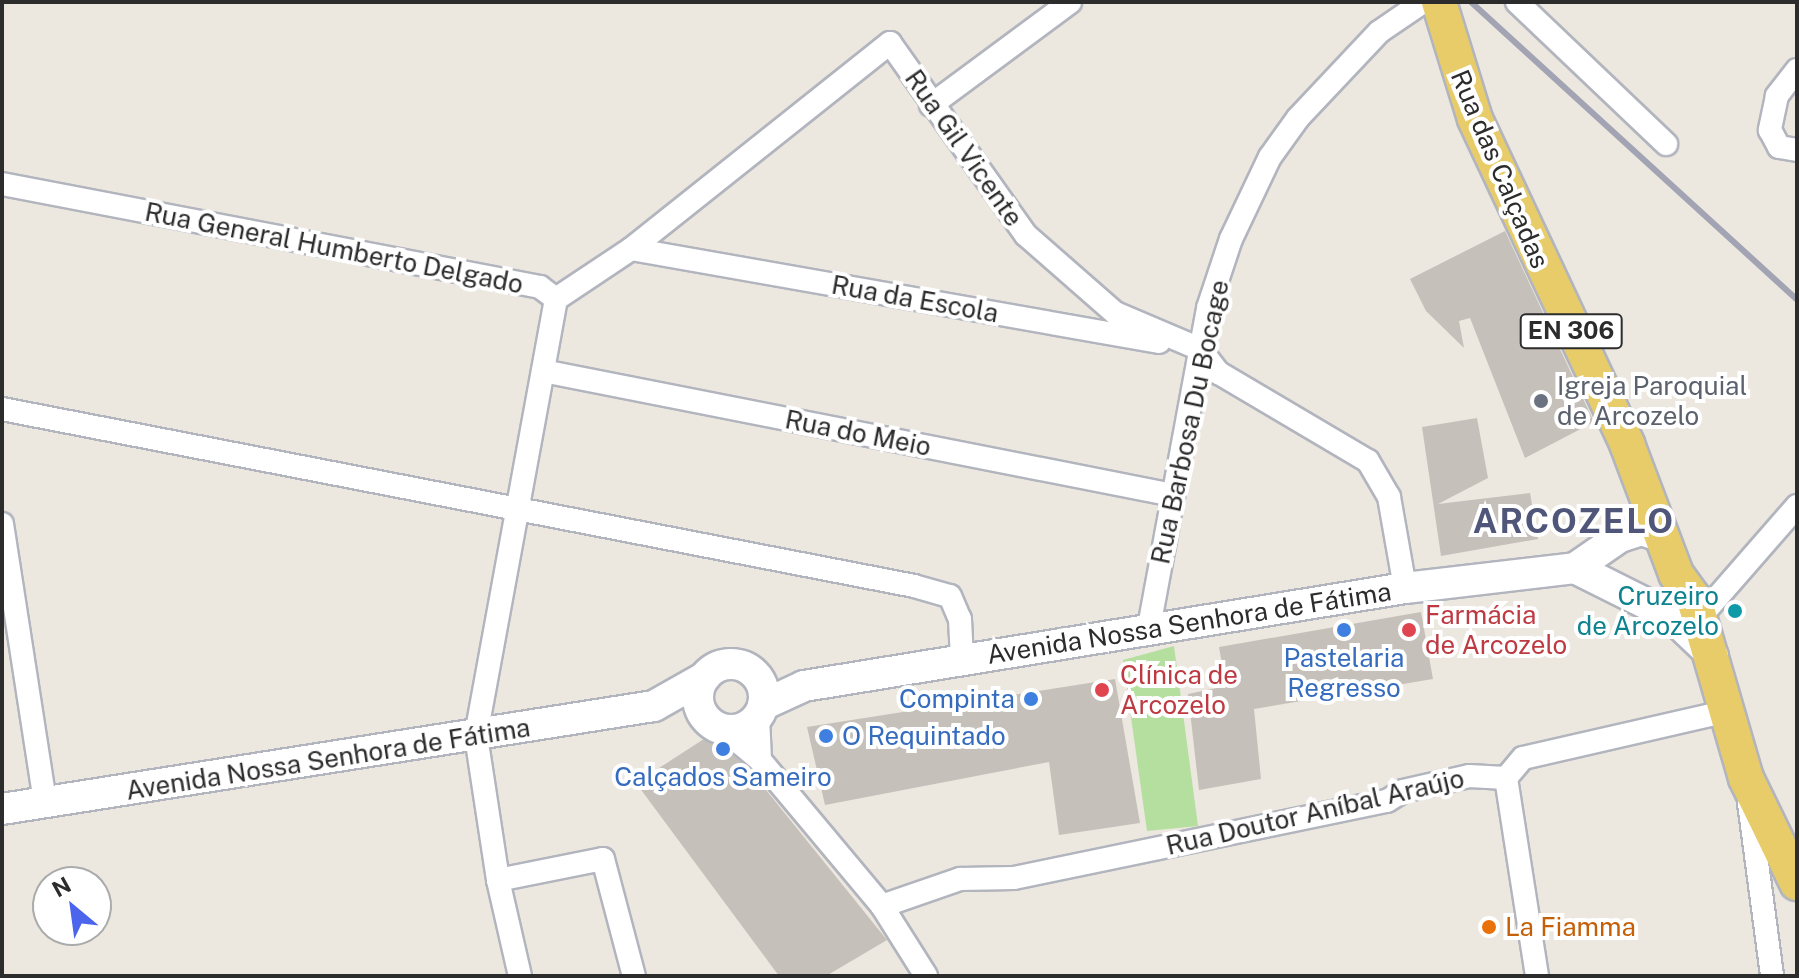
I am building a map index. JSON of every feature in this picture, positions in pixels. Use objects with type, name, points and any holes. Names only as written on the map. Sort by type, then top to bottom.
[{"type":"main road","name":"Rua das Calçadas","points":[[1439,2],[1475,119],[1645,492],[1676,574],[1701,616],[1746,778],[1797,883]]},
{"type":"main road","name":"Rua das Calçadas","points":[[1746,778],[1797,834]]},
{"type":"street","points":[[931,105],[1070,2]]},
{"type":"street","name":"Rua Barbosa Du Bocage","points":[[1149,627],[1200,349],[1231,239],[1270,157],[1332,77],[1379,32],[1423,2]]},
{"type":"street","points":[[1517,2],[1666,144]]},
{"type":"street","name":"Rua Gil Vicente","points":[[631,249],[890,43],[1026,235],[1115,313],[1200,349],[1219,373],[1368,461],[1389,497],[1405,588]]},
{"type":"street","points":[[1797,70],[1777,96],[1770,130],[1779,147],[1797,150]]},
{"type":"street","name":"Rua General Humberto Delgado","points":[[2,184],[540,287],[556,299],[521,512],[476,736]]},
{"type":"street","points":[[556,299],[631,249]]},
{"type":"street","name":"Rua da Escola","points":[[631,249],[1200,349]]},
{"type":"street","name":"Rua do Meio","points":[[543,371],[1173,495]]},
{"type":"street","points":[[2,409],[950,596],[960,619],[962,660]]},
{"type":"street","points":[[1635,597],[1612,555],[1645,492]]},
{"type":"street","points":[[1701,616],[1797,506]]},
{"type":"street","points":[[2,524],[8,594],[45,803]]},
{"type":"street","points":[[1662,537],[1641,530],[1620,537],[1575,568],[1671,616],[1713,656]]},
{"type":"street","name":"Avenida Nossa Senhora de Fátima","points":[[760,710],[804,686],[1149,627],[1405,588],[1575,568]]},
{"type":"street","points":[[1635,597],[1665,591],[1676,574]]},
{"type":"street","points":[[760,760],[763,686],[751,670],[722,665],[705,677],[700,707],[760,760],[882,906],[926,976]]},
{"type":"street","name":"Avenida Nossa Senhora de Fátima","points":[[751,670],[804,686]]},
{"type":"street","name":"Avenida Nossa Senhora de Fátima","points":[[2,809],[654,706],[705,677]]},
{"type":"street","name":"Avenida Nossa Senhora de Fátima","points":[[654,706],[718,726]]},
{"type":"street","points":[[718,726],[743,727],[760,710]]},
{"type":"street","points":[[1537,976],[1506,778],[1523,758],[1729,711]]},
{"type":"street","points":[[476,736],[498,880],[520,976]]},
{"type":"street","name":"Rua Doutor Aníbal Araújo","points":[[882,906],[960,879],[1014,878],[1387,801],[1403,791],[1469,776],[1506,778]]},
{"type":"street","points":[[1746,778],[1772,976]]},
{"type":"street","points":[[498,880],[603,859],[634,976]]},
{"type":"green space","points":[[1174,646],[1198,826],[1147,831],[1123,660]]},
{"type":"building","points":[[1505,231],[1594,422],[1525,458],[1470,318],[1459,321],[1464,348],[1426,311],[1410,279]]},
{"type":"building","points":[[1477,418],[1488,478],[1438,504],[1530,493],[1538,539],[1441,556],[1422,427]]},
{"type":"building","points":[[1421,612],[1433,679],[1254,709],[1261,779],[1199,790],[1188,694],[1226,686],[1219,647]]},
{"type":"building","points":[[1115,679],[1140,823],[1059,835],[1049,762],[825,805],[807,727]]},
{"type":"building","points":[[710,735],[750,770],[887,940],[826,976],[779,976],[636,783]]},
{"type":"railway","points":[[1471,2],[1797,300]]},
{"type":"place","name":"Igreja Paroquial de Arcozelo","points":[[1541,401]]},
{"type":"place","name":"Cruzeiro de Arcozelo","points":[[1735,611]]},
{"type":"place","name":"Pastelaria Regresso","points":[[1344,630]]},
{"type":"place","name":"Farmácia de Arcozelo","points":[[1409,630]]},
{"type":"place","name":"Clínica de Arcozelo","points":[[1102,690]]},
{"type":"place","name":"Compinta","points":[[1031,699]]},
{"type":"place","name":"O Requintado","points":[[826,736]]},
{"type":"place","name":"Calçados Sameiro","points":[[723,749]]},
{"type":"place","name":"La Fiamma","points":[[1489,927]]},
{"type":"district","name":"ARCOZELO","points":[[1574,522]]}]
